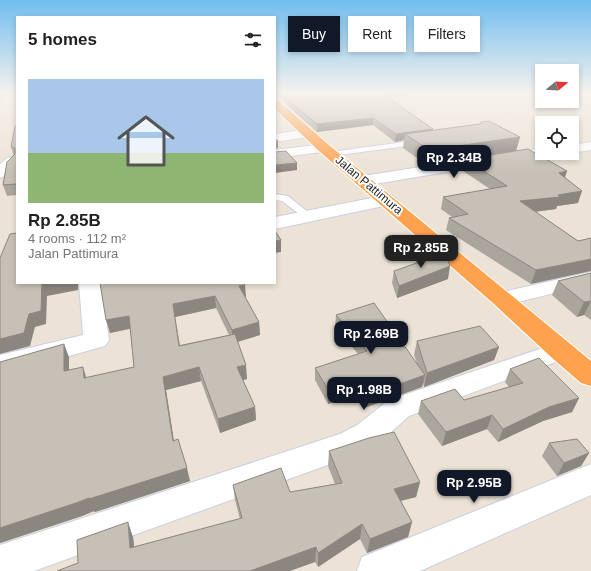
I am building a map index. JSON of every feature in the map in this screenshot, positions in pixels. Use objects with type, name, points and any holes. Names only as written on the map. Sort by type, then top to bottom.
[{"type":"highway","name":"Jalan Pattimura","points":[[294,120],[328,151],[591,376]]},
{"type":"street","points":[[276,138],[309,133]]},
{"type":"street","points":[[579,148],[591,146]]},
{"type":"street","points":[[276,154],[328,151]]},
{"type":"street","points":[[363,181],[535,153]]},
{"type":"street","points":[[0,173],[10,161]]},
{"type":"street","points":[[276,223],[387,200]]},
{"type":"street","points":[[502,299],[591,278]]},
{"type":"street","points":[[0,365],[96,340],[90,284]]},
{"type":"street","points":[[0,564],[350,444],[368,434],[400,408],[560,351]]},
{"type":"street","points":[[376,571],[591,479]]},
{"type":"lane","points":[[328,151],[426,140]]},
{"type":"lane","points":[[276,197],[285,198],[308,217]]},
{"type":"building","points":[[312,120],[358,120],[317,124]]},
{"type":"building","points":[[375,120],[420,120],[433,129],[396,134]]},
{"type":"building","points":[[489,121],[520,137],[429,150],[405,134],[480,124],[481,122]]},
{"type":"building","points":[[16,126],[16,184],[3,185],[7,162],[15,154],[15,148],[11,147]]},
{"type":"building","points":[[528,149],[535,153],[535,160],[548,160],[567,171],[559,173],[582,191],[558,195],[560,197],[520,201],[578,241],[591,238],[591,259],[536,270],[449,218],[468,214],[443,197],[507,186],[465,159]]},
{"type":"building","points":[[286,151],[297,163],[276,165],[276,152]]},
{"type":"building","points":[[276,232],[281,240],[276,241]]},
{"type":"building","points":[[16,233],[16,284],[42,284],[41,311],[29,314],[24,333],[0,339],[0,258],[10,234]]},
{"type":"building","points":[[445,253],[450,266],[399,286],[394,271]]},
{"type":"building","points":[[591,273],[591,301],[584,302],[558,281]]},
{"type":"building","points":[[100,284],[244,284],[239,286],[259,322],[232,330],[215,296],[173,304],[179,346],[235,334],[246,365],[237,367],[255,407],[218,419],[199,367],[163,377],[173,441],[178,439],[187,468],[89,498],[0,528],[0,362],[64,344],[64,371],[83,367],[84,378],[134,367],[129,316],[106,320]]},
{"type":"building","points":[[374,303],[425,375],[366,396],[357,382],[329,391],[315,368],[367,351],[336,315]]},
{"type":"building","points":[[480,326],[499,347],[427,373],[417,341]]},
{"type":"building","points":[[539,358],[579,398],[549,407],[503,429],[492,415],[446,432],[421,401],[455,389],[464,400],[523,383],[510,369]]},
{"type":"building","points":[[394,432],[420,482],[394,489],[412,522],[370,539],[362,524],[318,553],[316,547],[250,571],[57,571],[78,563],[77,540],[128,522],[130,548],[242,518],[233,485],[281,468],[290,492],[342,483],[329,451],[369,438]]},
{"type":"building","points":[[577,439],[589,453],[564,463],[549,443]]}]
